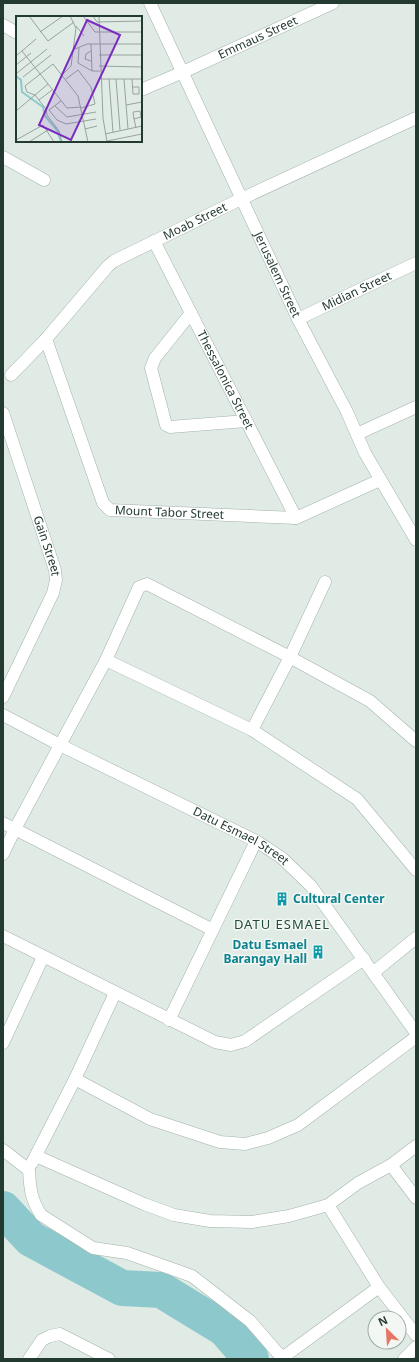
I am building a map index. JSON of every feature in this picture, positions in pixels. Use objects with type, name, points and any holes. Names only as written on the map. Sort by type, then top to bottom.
[{"type":"street","name":"Jerusalem Street","points":[[150,3],[298,318],[347,412],[380,480],[416,540]]},
{"type":"street","name":"Emmaus Street","points":[[142,90],[333,3]]},
{"type":"street","points":[[3,25],[16,32]]},
{"type":"street","name":"Moab Street","points":[[11,375],[46,339],[108,266],[114,261],[241,198],[416,118]]},
{"type":"street","points":[[3,157],[44,180]]},
{"type":"street","name":"Thessalonica Street","points":[[154,241],[296,518]]},
{"type":"street","name":"Midian Street","points":[[298,318],[416,263]]},
{"type":"street","points":[[191,313],[154,358],[152,363],[151,368],[166,425],[170,427],[246,421]]},
{"type":"street","name":"Mount Tabor Street","points":[[46,339],[103,503],[110,510],[296,518],[380,480]]},
{"type":"street","points":[[357,434],[416,407]]},
{"type":"street","name":"Gain Street","points":[[3,413],[55,570],[56,580],[53,593],[3,697]]},
{"type":"street","points":[[252,730],[290,657],[325,582]]},
{"type":"street","points":[[3,854],[14,829],[106,660],[139,586],[147,584],[290,657],[370,701],[416,741]]},
{"type":"street","points":[[106,660],[252,730],[357,799],[416,870]]},
{"type":"street","name":"Datu Esmael Street","points":[[3,715],[60,745],[256,841],[282,858],[311,886],[374,972],[416,1033]]},
{"type":"street","points":[[3,823],[213,930]]},
{"type":"street","points":[[169,1020],[256,841]]},
{"type":"street","points":[[3,936],[215,1042],[231,1045],[245,1041],[364,959]]},
{"type":"street","points":[[374,972],[416,938]]},
{"type":"street","points":[[3,1043],[43,957]]},
{"type":"street","points":[[115,993],[29,1170],[30,1192],[41,1215],[93,1248],[127,1253],[192,1276],[250,1321],[283,1359],[379,1287]]},
{"type":"street","points":[[74,1079],[150,1119],[220,1142],[245,1144],[268,1138],[298,1126],[416,1037]]},
{"type":"street","points":[[36,1156],[144,1204],[174,1215],[210,1221],[252,1222],[289,1216],[328,1205],[358,1183],[391,1165],[416,1146]]},
{"type":"street","points":[[3,1150],[29,1170]]},
{"type":"street","points":[[391,1165],[416,1198]]},
{"type":"street","points":[[328,1205],[379,1287],[416,1335]]},
{"type":"street","points":[[29,1359],[42,1340],[50,1336],[60,1334],[109,1359]]},
{"type":"street","points":[[404,1359],[416,1347]]},
{"type":"waterway","points":[[3,1209],[31,1239],[122,1288],[161,1290],[225,1329],[251,1359]]},
{"type":"place","name":"Cultural Center","points":[[282,899]]},
{"type":"place","name":"Datu Esmael Barangay Hall","points":[[318,952]]},
{"type":"district","name":"DATU ESMAEL","points":[[282,924]]}]
